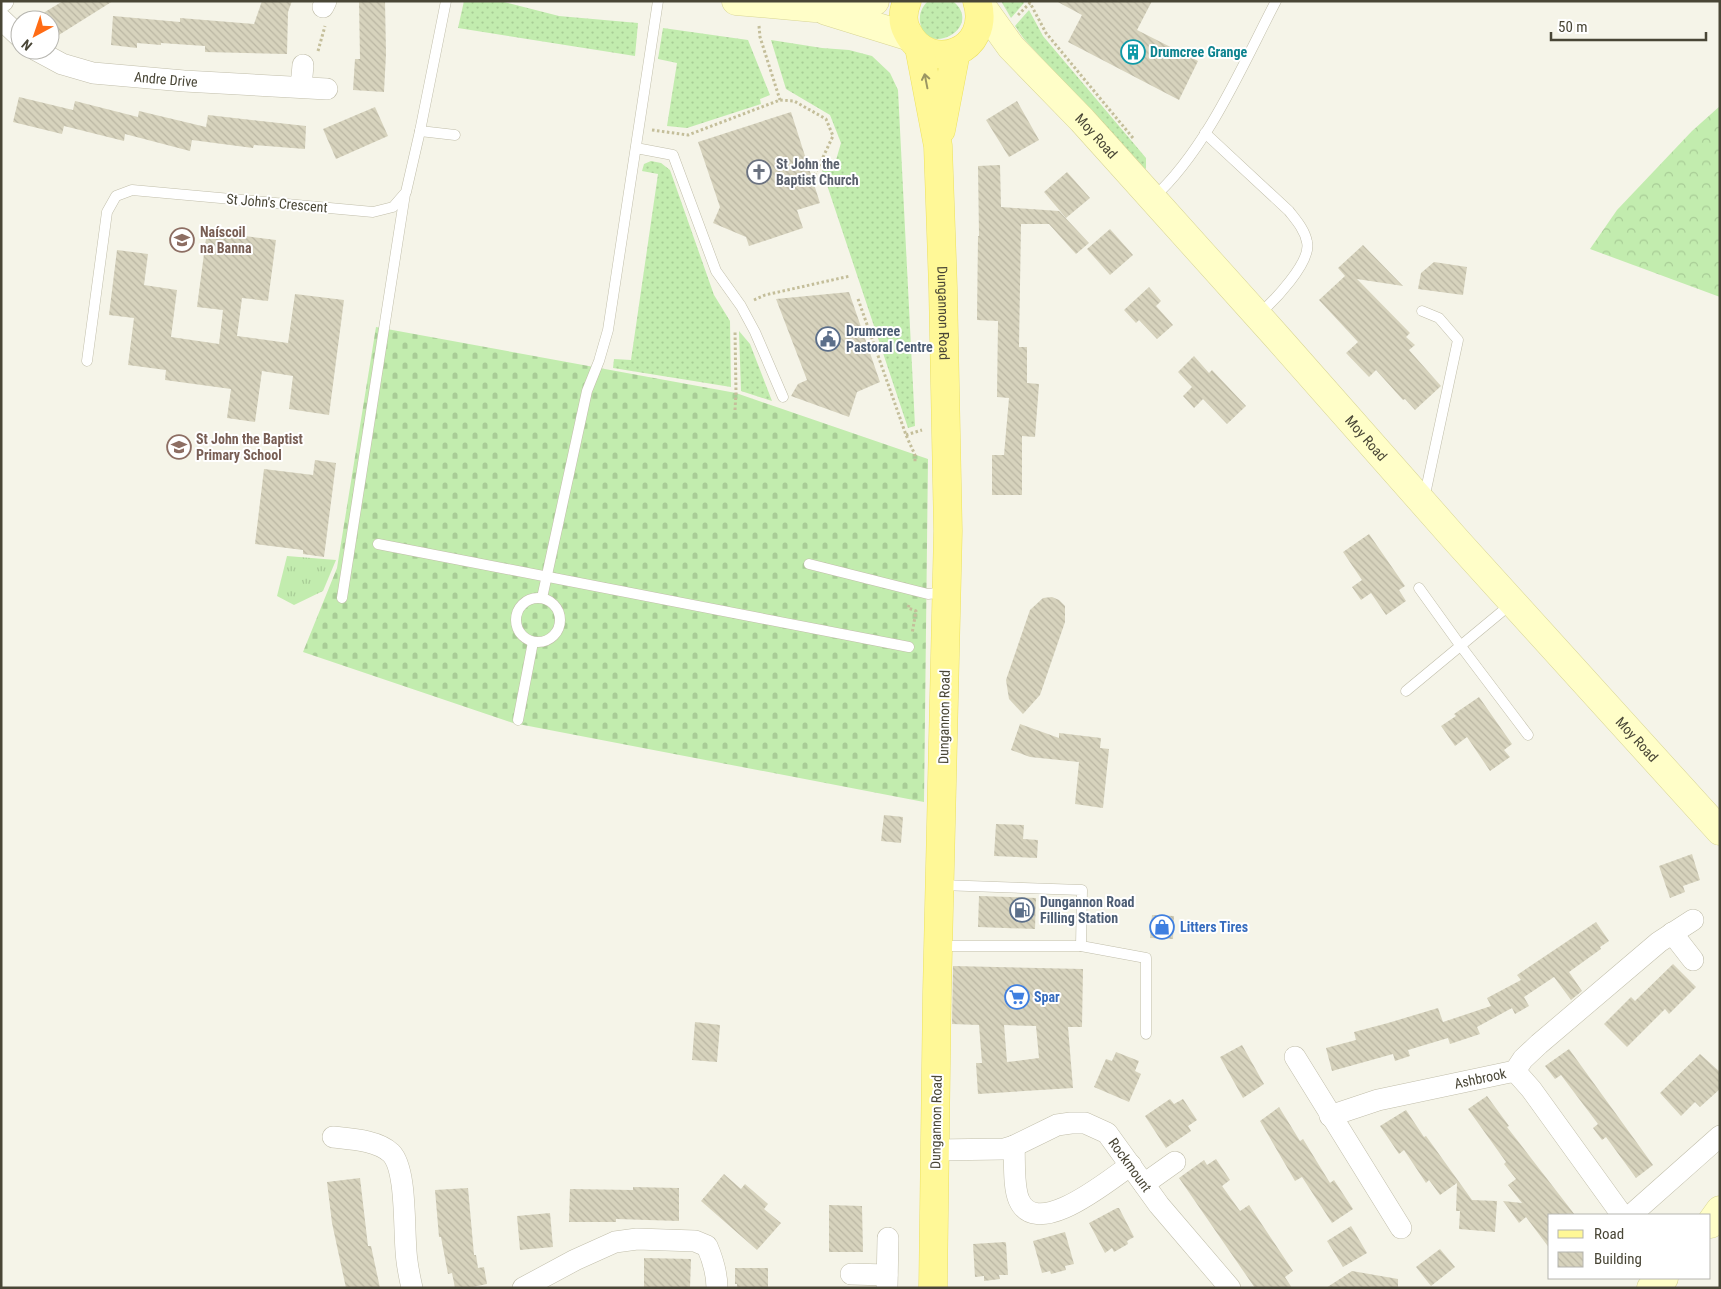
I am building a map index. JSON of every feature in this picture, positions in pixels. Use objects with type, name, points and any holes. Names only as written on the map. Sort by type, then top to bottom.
[{"type":"main road","points":[[746,2],[815,8],[875,1]]},
{"type":"main road","name":"Dungannon Road","points":[[907,1],[904,18],[906,28],[915,42],[938,146],[944,307],[948,521],[938,946],[933,1288]]},
{"type":"main road","name":"Dungannon Road","points":[[938,146],[962,49],[975,36],[980,24],[978,1]]},
{"type":"main road","name":"Moy Road","points":[[978,1],[1012,34],[1082,120],[1152,199],[1512,602],[1720,831]]},
{"type":"main road","points":[[815,8],[915,42],[931,53],[944,55],[1012,34]]},
{"type":"main road","points":[[1711,1223],[1720,1210]]},
{"type":"street","name":"Andre Drive","points":[[55,60],[93,73],[184,81],[327,89]]},
{"type":"street","points":[[301,87],[303,65]]},
{"type":"street","points":[[1515,1071],[1523,1059],[1539,1044],[1659,942],[1693,920]]},
{"type":"street","points":[[1672,933],[1694,960]]},
{"type":"street","points":[[1295,1057],[1401,1228]]},
{"type":"street","name":"Ashbrook","points":[[1330,1116],[1378,1100],[1515,1071],[1531,1089],[1621,1214]]},
{"type":"street","name":"Rockmount","points":[[936,1150],[1004,1148],[1014,1146],[1056,1125],[1071,1123],[1085,1123],[1107,1133],[1159,1205],[1230,1288]]},
{"type":"street","points":[[1633,1214],[1720,1136]]},
{"type":"street","points":[[333,1137],[364,1141],[390,1152],[398,1163],[403,1185],[406,1262],[412,1288]]},
{"type":"street","points":[[1014,1146],[1019,1202],[1030,1212],[1040,1214],[1050,1214],[1069,1206],[1131,1164]]},
{"type":"street","points":[[1144,1184],[1175,1162]]},
{"type":"street","points":[[851,1274],[887,1282],[888,1238]]},
{"type":"street","points":[[523,1288],[575,1260],[615,1242],[637,1239],[695,1241],[707,1246],[717,1273],[716,1288]]},
{"type":"lane","points":[[342,598],[402,208],[420,131],[446,1]]},
{"type":"lane","points":[[542,598],[587,391],[599,361],[608,330],[658,1]]},
{"type":"lane","points":[[1152,199],[1173,178],[1205,133],[1223,104],[1276,1]]},
{"type":"lane","points":[[420,131],[455,135]]},
{"type":"lane","points":[[1205,133],[1289,212],[1301,227],[1308,243],[1304,260],[1274,301],[1258,316]]},
{"type":"lane","points":[[636,148],[672,155],[716,271],[741,306],[756,332],[784,397]]},
{"type":"lane","name":"St John's Crescent","points":[[87,362],[107,212],[116,196],[132,190],[373,212],[393,207],[406,192]]},
{"type":"lane","points":[[1422,311],[1439,318],[1458,340],[1423,502]]},
{"type":"lane","points":[[378,544],[909,646]]},
{"type":"lane","points":[[809,564],[928,594],[946,592]]},
{"type":"lane","points":[[1419,588],[1528,735]]},
{"type":"lane","points":[[542,598],[554,605],[560,618],[559,625],[557,631],[547,640],[533,642],[520,634],[517,627],[517,612],[521,605],[528,600],[542,598]]},
{"type":"lane","points":[[1406,691],[1512,602]]},
{"type":"lane","points":[[518,720],[533,642]]},
{"type":"lane","points":[[940,885],[1082,890],[1082,946]]},
{"type":"lane","points":[[938,946],[1082,946],[1146,958],[1146,1034]]},
{"type":"path","points":[[746,2],[760,37],[780,100]]},
{"type":"path","points":[[1012,34],[1030,2]]},
{"type":"path","points":[[1030,2],[1046,33],[1136,142]]},
{"type":"path","points":[[303,65],[316,56],[325,28],[325,4]]},
{"type":"path","points":[[639,128],[688,135],[780,100],[794,101],[826,119],[833,136],[815,174]]},
{"type":"path","points":[[735,410],[735,325],[741,306],[765,294],[850,276]]},
{"type":"path","points":[[858,299],[906,435],[915,455],[915,462]]},
{"type":"path","points":[[909,646],[916,611],[908,608],[912,590]]},
{"type":"green space","points":[[464,1],[500,1],[559,16],[638,23],[635,56],[458,28]]},
{"type":"green space","points":[[928,1],[953,1],[961,11],[962,21],[958,29],[950,36],[941,39],[932,38],[924,33],[920,16]]},
{"type":"green space","points":[[1001,1],[1023,1],[1024,3],[1011,18]]},
{"type":"green space","points":[[1029,10],[1043,36],[1146,158],[1146,169],[1138,164],[1024,39],[1015,26]]},
{"type":"green space","points":[[663,28],[748,40],[770,95],[760,99],[761,104],[687,128],[667,126],[677,63],[658,59]]},
{"type":"green space","points":[[771,40],[849,50],[872,56],[890,73],[898,90],[915,426],[908,428],[822,170],[826,163],[836,160],[841,143],[830,115],[786,89]]},
{"type":"green space","points":[[1720,106],[1720,297],[1590,249],[1617,210],[1692,131]]},
{"type":"green space","points":[[651,161],[661,163],[670,170],[714,295],[730,321],[731,387],[613,368],[614,359],[631,360],[658,174],[642,171],[644,164]]},
{"type":"green space","points":[[376,327],[736,393],[928,459],[924,802],[513,723],[303,652],[337,568]]},
{"type":"green space","points":[[739,331],[750,344],[772,401],[741,391]]},
{"type":"green space","points":[[287,556],[336,560],[323,591],[294,605],[277,596]]},
{"type":"building","points":[[63,1],[113,1],[60,34],[60,10],[48,10]]},
{"type":"building","points":[[262,1],[292,1],[288,12],[287,54],[205,52],[205,46],[161,43],[161,45],[137,43],[137,48],[111,45],[113,16],[180,22],[180,18],[254,24]]},
{"type":"building","points":[[359,1],[385,1],[386,54],[384,92],[353,90],[355,59],[360,59]]},
{"type":"building","name":"Drumcree Grange","points":[[1056,1],[1152,1],[1137,30],[1198,61],[1179,100],[1068,42],[1082,15]]},
{"type":"building","points":[[19,97],[73,110],[75,101],[138,117],[139,111],[206,127],[208,115],[306,126],[305,149],[254,145],[253,148],[192,140],[190,151],[125,134],[124,141],[64,126],[62,134],[13,122]]},
{"type":"building","points":[[1017,101],[1039,140],[1009,157],[986,120]]},
{"type":"building","points":[[375,107],[388,136],[336,159],[323,129]]},
{"type":"building","name":"St John the Baptist Church","points":[[791,112],[820,203],[797,210],[803,228],[749,246],[746,237],[713,223],[720,207],[698,142]]},
{"type":"building","points":[[1000,165],[1001,207],[1059,211],[1089,243],[1076,254],[1049,224],[1021,224],[1019,347],[1027,347],[1027,383],[1039,384],[1035,437],[1022,436],[1022,495],[992,495],[992,455],[1004,455],[1009,398],[997,397],[998,321],[977,320],[978,166]]},
{"type":"building","points":[[1067,172],[1090,198],[1066,218],[1044,192]]},
{"type":"building","points":[[1110,229],[1133,255],[1110,275],[1087,249]]},
{"type":"building","points":[[207,231],[276,240],[268,301],[242,298],[237,336],[288,343],[295,294],[344,300],[329,415],[289,409],[293,376],[262,371],[255,422],[227,418],[231,389],[165,380],[166,370],[128,365],[134,318],[109,315],[117,250],[148,254],[144,285],[177,290],[171,337],[219,344],[223,310],[197,307]]},
{"type":"building","points":[[1363,245],[1403,286],[1357,279],[1410,333],[1406,337],[1415,345],[1409,350],[1441,386],[1415,410],[1405,399],[1403,400],[1376,370],[1369,377],[1346,353],[1358,342],[1319,300],[1345,276],[1338,268]]},
{"type":"building","points":[[1434,262],[1467,267],[1463,295],[1418,289],[1421,273]]},
{"type":"building","points":[[1149,287],[1161,301],[1156,306],[1173,325],[1157,339],[1139,320],[1136,323],[1124,310]]},
{"type":"building","name":"Drumcree Pastoral Centre","points":[[849,292],[880,382],[857,392],[849,417],[791,396],[798,384],[807,380],[776,299]]},
{"type":"building","points":[[1194,356],[1209,373],[1212,370],[1246,406],[1227,424],[1203,399],[1194,408],[1183,396],[1192,387],[1178,372]]},
{"type":"building","points":[[315,460],[336,463],[324,557],[303,554],[303,550],[255,544],[264,469],[313,475]]},
{"type":"building","points":[[1369,534],[1405,586],[1399,590],[1406,601],[1386,615],[1371,593],[1361,600],[1352,587],[1362,580],[1343,552]]},
{"type":"building","points":[[1052,597],[1059,600],[1065,606],[1065,622],[1040,695],[1023,714],[1009,699],[1006,680],[1030,610],[1043,598]]},
{"type":"building","points":[[1479,697],[1512,744],[1504,750],[1510,757],[1490,771],[1467,737],[1455,746],[1441,726],[1456,716],[1454,714]]},
{"type":"building","points":[[1020,724],[1059,738],[1059,733],[1101,738],[1100,748],[1109,749],[1103,808],[1075,804],[1079,762],[1030,757],[1011,750]]},
{"type":"building","points":[[884,815],[903,817],[901,843],[881,841]]},
{"type":"building","points":[[996,824],[1024,825],[1023,839],[1038,840],[1037,858],[994,856]]},
{"type":"building","points":[[1692,854],[1700,880],[1683,886],[1685,892],[1670,898],[1659,866]]},
{"type":"building","points":[[979,896],[1036,898],[1035,929],[978,927]]},
{"type":"building","name":"Litters Tires","points":[[1152,915],[1174,916],[1173,939],[1150,938]]},
{"type":"building","points":[[1596,922],[1609,941],[1569,972],[1582,991],[1571,1000],[1554,977],[1524,997],[1529,1006],[1515,1014],[1512,1008],[1477,1027],[1480,1034],[1450,1044],[1448,1038],[1408,1050],[1410,1056],[1395,1061],[1393,1054],[1332,1071],[1326,1048],[1356,1040],[1354,1032],[1438,1008],[1443,1022],[1491,1006],[1487,998],[1521,980],[1517,975]]},
{"type":"building","points":[[1673,964],[1696,987],[1669,1014],[1665,1009],[1627,1047],[1604,1024],[1631,997],[1635,1001]]},
{"type":"building","name":"Spar","points":[[953,966],[1083,969],[1082,1027],[1068,1027],[1073,1088],[978,1094],[976,1063],[982,1063],[979,1025],[952,1024]],"holes":[[[1004,1025],[1036,1026],[1039,1058],[1007,1062]]]},
{"type":"building","points":[[695,1022],[720,1025],[717,1062],[692,1060]]},
{"type":"building","points":[[1242,1045],[1264,1084],[1243,1098],[1220,1057]]},
{"type":"building","points":[[1569,1049],[1653,1165],[1636,1178],[1606,1137],[1602,1140],[1593,1128],[1598,1124],[1561,1075],[1555,1079],[1545,1066]]},
{"type":"building","points":[[1116,1052],[1139,1061],[1135,1071],[1141,1074],[1129,1102],[1094,1087],[1106,1059],[1112,1061]]},
{"type":"building","points":[[1700,1054],[1720,1072],[1720,1089],[1700,1107],[1695,1102],[1681,1116],[1660,1093]]},
{"type":"building","points":[[1487,1096],[1509,1126],[1507,1127],[1574,1214],[1548,1214],[1548,1246],[1526,1217],[1519,1223],[1503,1201],[1522,1203],[1508,1185],[1516,1179],[1468,1109]]},
{"type":"building","points":[[1170,1099],[1174,1104],[1183,1099],[1197,1120],[1188,1126],[1191,1131],[1166,1148],[1145,1116]]},
{"type":"building","points":[[1279,1107],[1300,1141],[1303,1139],[1330,1183],[1334,1180],[1353,1209],[1332,1223],[1302,1177],[1295,1181],[1260,1121]]},
{"type":"building","points":[[1406,1110],[1472,1200],[1497,1201],[1495,1232],[1459,1229],[1460,1211],[1456,1211],[1457,1183],[1440,1195],[1429,1180],[1426,1183],[1404,1150],[1399,1154],[1380,1126]]},
{"type":"building","points":[[1216,1159],[1230,1180],[1222,1186],[1240,1211],[1249,1205],[1293,1271],[1285,1277],[1292,1288],[1255,1288],[1179,1178],[1204,1160],[1207,1165]]},
{"type":"building","points":[[724,1174],[741,1189],[745,1184],[768,1204],[764,1209],[781,1223],[757,1250],[701,1201]]},
{"type":"building","points":[[360,1178],[368,1246],[371,1246],[380,1288],[346,1288],[332,1223],[327,1182]]},
{"type":"building","points":[[633,1187],[679,1188],[679,1221],[616,1219],[616,1222],[569,1222],[570,1189],[633,1190]]},
{"type":"building","points":[[468,1188],[474,1255],[476,1255],[478,1268],[484,1267],[487,1284],[468,1288],[455,1288],[452,1273],[448,1274],[441,1237],[439,1237],[435,1190]]},
{"type":"building","points":[[829,1205],[862,1206],[863,1252],[829,1252]]},
{"type":"building","points":[[1119,1208],[1134,1237],[1127,1241],[1128,1244],[1114,1252],[1112,1248],[1105,1253],[1089,1223]]},
{"type":"building","points":[[550,1213],[553,1247],[520,1250],[517,1216]]},
{"type":"building","points":[[1351,1226],[1367,1253],[1343,1267],[1327,1241]]},
{"type":"building","points":[[1065,1232],[1074,1264],[1065,1266],[1066,1270],[1051,1274],[1050,1271],[1042,1273],[1033,1241]]},
{"type":"building","points":[[1005,1242],[1008,1275],[999,1275],[1000,1279],[984,1281],[984,1276],[975,1277],[973,1244]]},
{"type":"building","points":[[1440,1249],[1455,1267],[1431,1286],[1416,1267]]},
{"type":"building","points":[[644,1258],[691,1259],[690,1288],[644,1288]]},
{"type":"building","points":[[735,1268],[768,1268],[768,1288],[737,1288],[737,1284],[735,1284]]},
{"type":"building","points":[[1352,1271],[1398,1279],[1398,1288],[1326,1288]]},
{"type":"place","name":"Drumcree Grange","points":[[1133,52]]},
{"type":"place","name":"St John the Baptist Church","points":[[759,172]]},
{"type":"place","name":"Naíscoil na Banna","points":[[182,240]]},
{"type":"place","name":"Drumcree Pastoral Centre","points":[[828,339]]},
{"type":"place","name":"St John the Baptist Primary School","points":[[179,447]]},
{"type":"place","name":"Dungannon Road Filling Station","points":[[1022,910]]},
{"type":"place","name":"Litters Tires","points":[[1162,927]]},
{"type":"place","name":"Spar","points":[[1017,997]]}]
